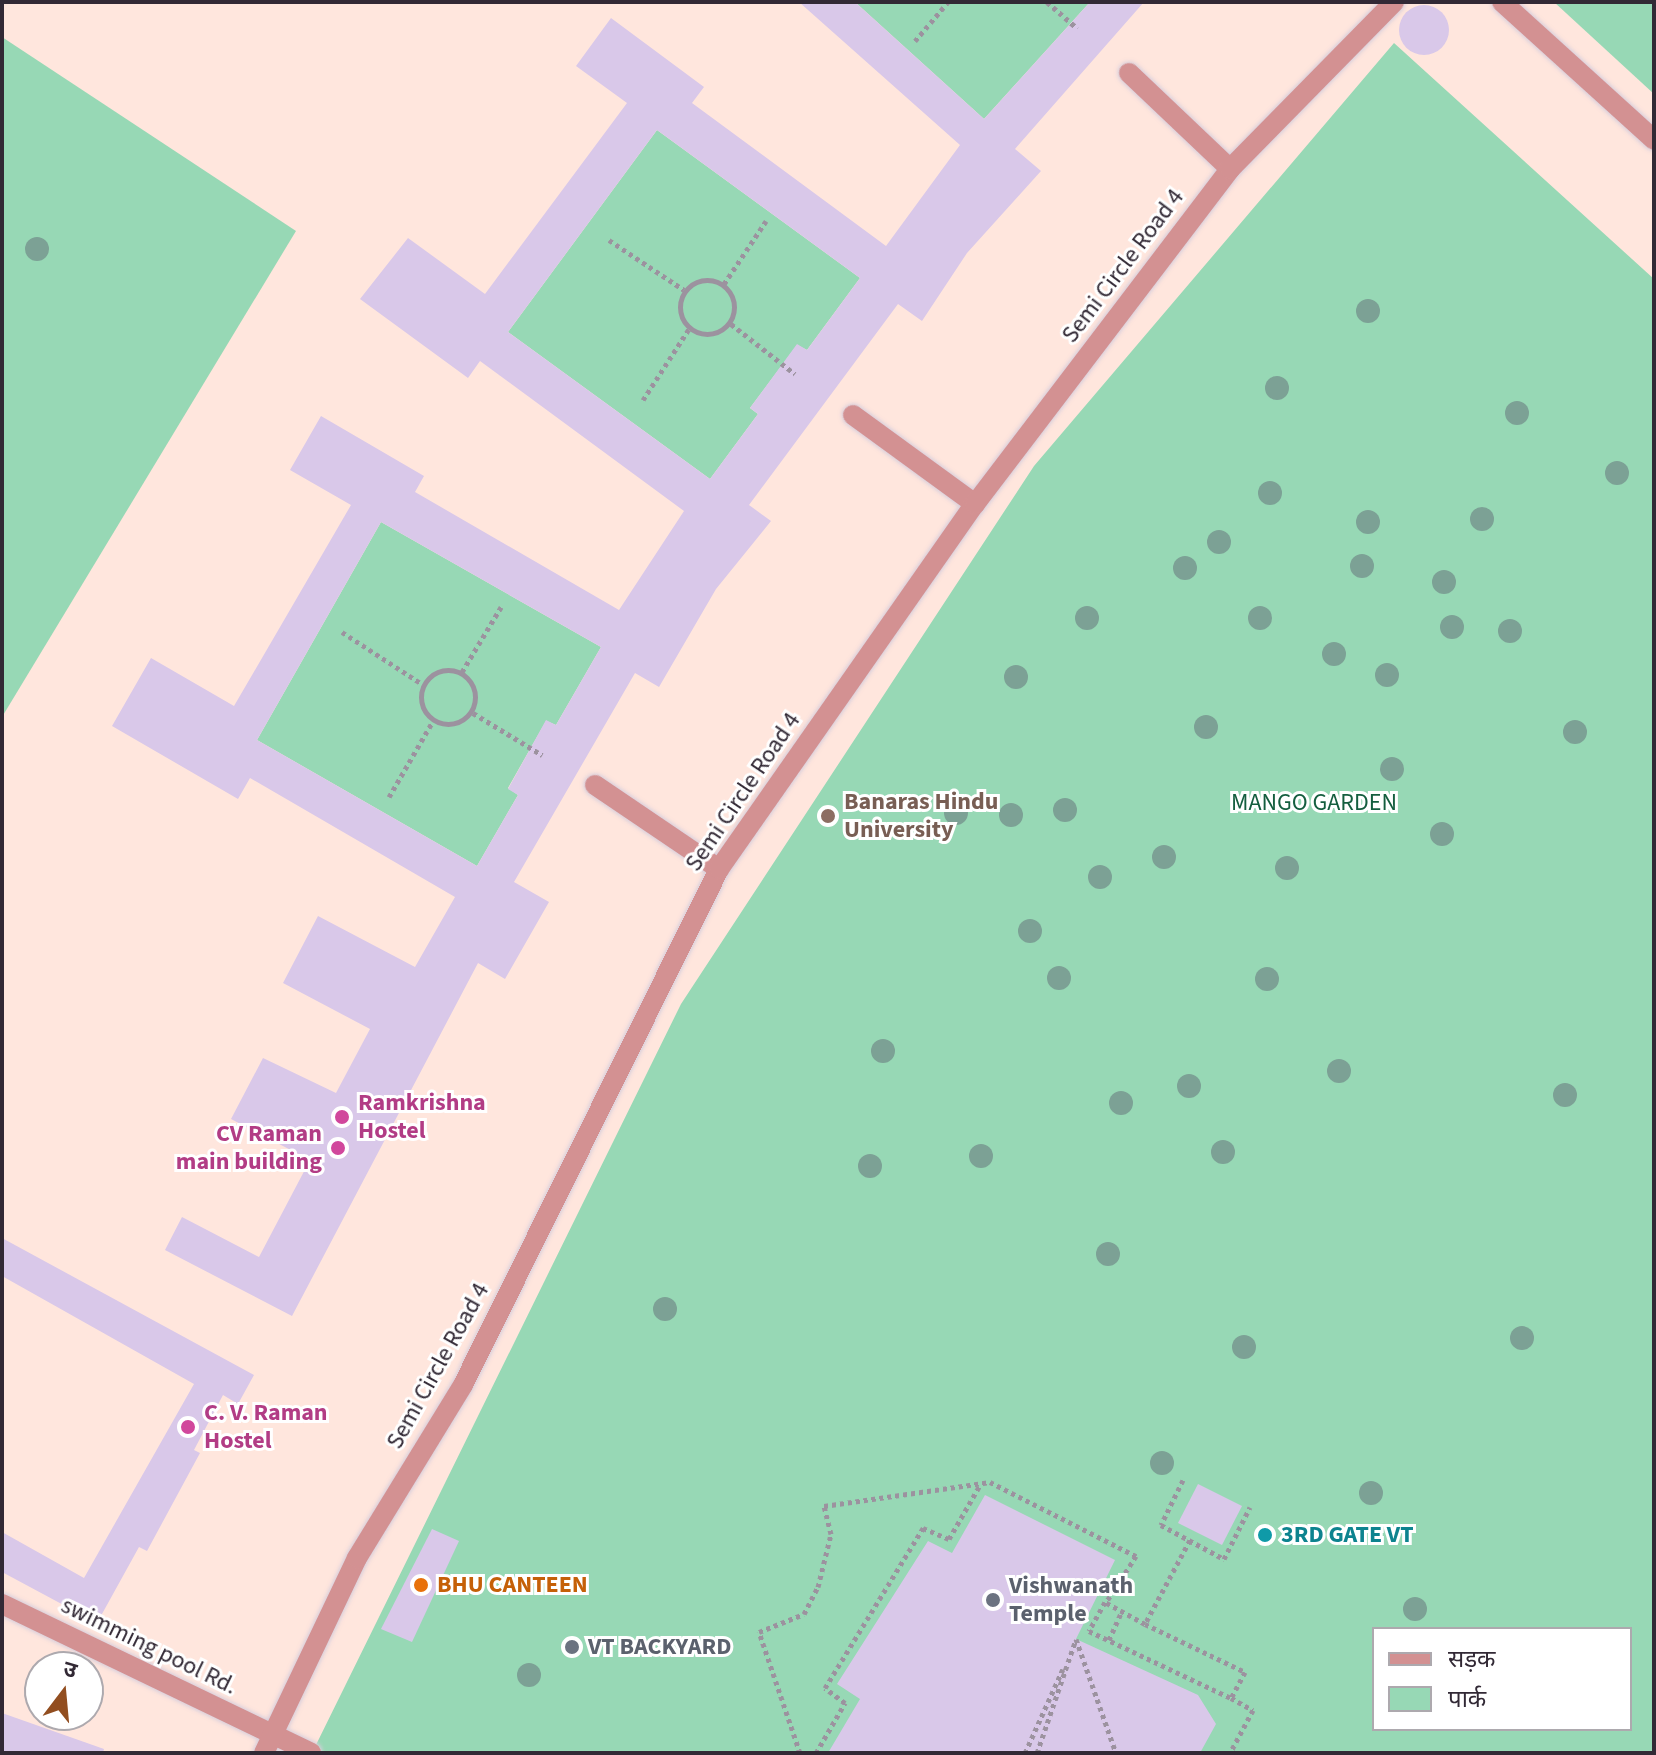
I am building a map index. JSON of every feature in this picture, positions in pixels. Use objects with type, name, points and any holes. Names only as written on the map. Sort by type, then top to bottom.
[{"type":"lane","name":"Semi Circle Road 4","points":[[269,1744],[357,1558],[463,1385],[719,869],[975,504],[1230,169],[1394,2]]},
{"type":"lane","points":[[1502,2],[1654,140]]},
{"type":"lane","points":[[1129,73],[1230,169]]},
{"type":"lane","points":[[853,415],[975,504]]},
{"type":"lane","points":[[595,785],[719,869]]},
{"type":"lane","name":"swimming pool Rd.","points":[[2,1604],[269,1744],[311,1753]]},
{"type":"path","points":[[915,41],[948,2]]},
{"type":"path","points":[[1047,2],[1077,28]]},
{"type":"path","points":[[724,284],[766,221]]},
{"type":"path","points":[[609,240],[684,290]]},
{"type":"path","points":[[703,279],[724,284],[736,302],[731,324],[711,336],[689,329],[679,311],[684,290],[703,279]]},
{"type":"path","points":[[731,324],[795,374]]},
{"type":"path","points":[[643,400],[689,329]]},
{"type":"path","points":[[462,672],[501,607]]},
{"type":"path","points":[[342,632],[422,684]]},
{"type":"path","points":[[440,670],[462,672],[476,690],[473,713],[455,725],[433,721],[421,705],[422,684],[440,670]]},
{"type":"path","points":[[473,713],[542,755]]},
{"type":"path","points":[[389,797],[433,721]]},
{"type":"path","points":[[1183,1480],[1161,1525],[1224,1559],[1250,1507]]},
{"type":"path","points":[[800,1753],[759,1632],[804,1614],[818,1587],[831,1534],[824,1506],[990,1482],[1136,1556],[1089,1631],[1253,1710],[1230,1753]]},
{"type":"path","points":[[816,1753],[845,1703],[825,1688],[923,1528],[949,1539],[980,1484]]},
{"type":"path","points":[[1145,1624],[1190,1540]]},
{"type":"path","points":[[1105,1604],[1245,1672],[1231,1698]]},
{"type":"path","points":[[1109,1640],[1122,1611]]},
{"type":"path","points":[[1025,1753],[1076,1639]]},
{"type":"path","points":[[1037,1753],[1076,1639]]},
{"type":"path","points":[[1076,1639],[1116,1753]]},
{"type":"shaded area","name":"Banaras Hindu University","points":[[2,2],[1654,2],[1654,1753],[2,1753]]},
{"type":"green space","points":[[855,2],[1090,2],[984,119]]},
{"type":"green space","points":[[1554,2],[1654,2],[1654,94]]},
{"type":"green space","points":[[2,37],[296,231],[2,717]]},
{"type":"green space","name":"MANGO GARDEN","points":[[1394,43],[1654,279],[1654,1753],[312,1753],[681,1004],[1034,466]]},
{"type":"green space","points":[[657,130],[860,278],[807,350],[797,345],[750,408],[758,414],[710,479],[508,332]]},
{"type":"green space","points":[[381,522],[601,647],[556,725],[546,721],[508,788],[518,795],[477,866],[257,740]]},
{"type":"building","points":[[799,2],[855,2],[984,119],[1090,2],[1144,2],[1015,149],[1041,171],[967,253],[922,321],[898,304],[749,505],[771,521],[716,589],[659,687],[635,673],[514,882],[549,902],[505,979],[478,963],[292,1316],[165,1250],[182,1217],[259,1257],[310,1160],[231,1119],[263,1058],[336,1093],[370,1029],[283,983],[318,916],[415,967],[455,897],[250,778],[238,799],[112,726],[151,658],[234,706],[351,505],[290,470],[321,416],[424,476],[415,492],[619,610],[684,511],[480,361],[468,378],[360,299],[408,238],[485,294],[627,103],[576,66],[611,18],[704,87],[692,103],[886,246],[960,145]],"holes":[[[657,130],[860,278],[807,350],[797,344],[750,408],[758,414],[710,479],[508,332]],[[381,522],[601,647],[556,725],[546,720],[508,789],[518,795],[477,866],[257,740]]]},
{"type":"building","points":[[1424,5],[1442,12],[1449,30],[1442,48],[1424,55],[1406,48],[1399,30],[1406,12]]},
{"type":"building","name":"C. V. Raman Hostel","points":[[2,1238],[254,1375],[238,1404],[223,1395],[194,1450],[200,1453],[147,1551],[139,1547],[97,1623],[2,1572],[2,1532],[84,1578],[194,1384],[2,1276]]},
{"type":"building","points":[[1198,1484],[1242,1506],[1222,1545],[1178,1523]]},
{"type":"building","name":"Vishwanath Temple","points":[[985,1495],[1115,1560],[1076,1639],[1198,1695],[1216,1724],[1200,1753],[828,1753],[860,1699],[837,1684],[928,1541],[952,1553]]},
{"type":"building","name":"BHU CANTEEN","points":[[432,1529],[459,1541],[412,1642],[381,1629]]},
{"type":"building","points":[[2,1713],[24,1721],[24,1731],[53,1731],[104,1749],[103,1753],[2,1753]]},
{"type":"place","name":"Banaras Hindu University","points":[[828,816]]},
{"type":"place","name":"Ramkrishna Hostel","points":[[342,1117]]},
{"type":"place","name":"CV Raman main building","points":[[338,1148]]},
{"type":"place","name":"C. V. Raman Hostel","points":[[188,1427]]},
{"type":"place","name":"3RD GATE VT","points":[[1265,1535]]},
{"type":"place","name":"BHU CANTEEN","points":[[421,1585]]},
{"type":"place","name":"Vishwanath Temple","points":[[993,1600]]},
{"type":"place","name":"VT BACKYARD","points":[[572,1647]]}]
